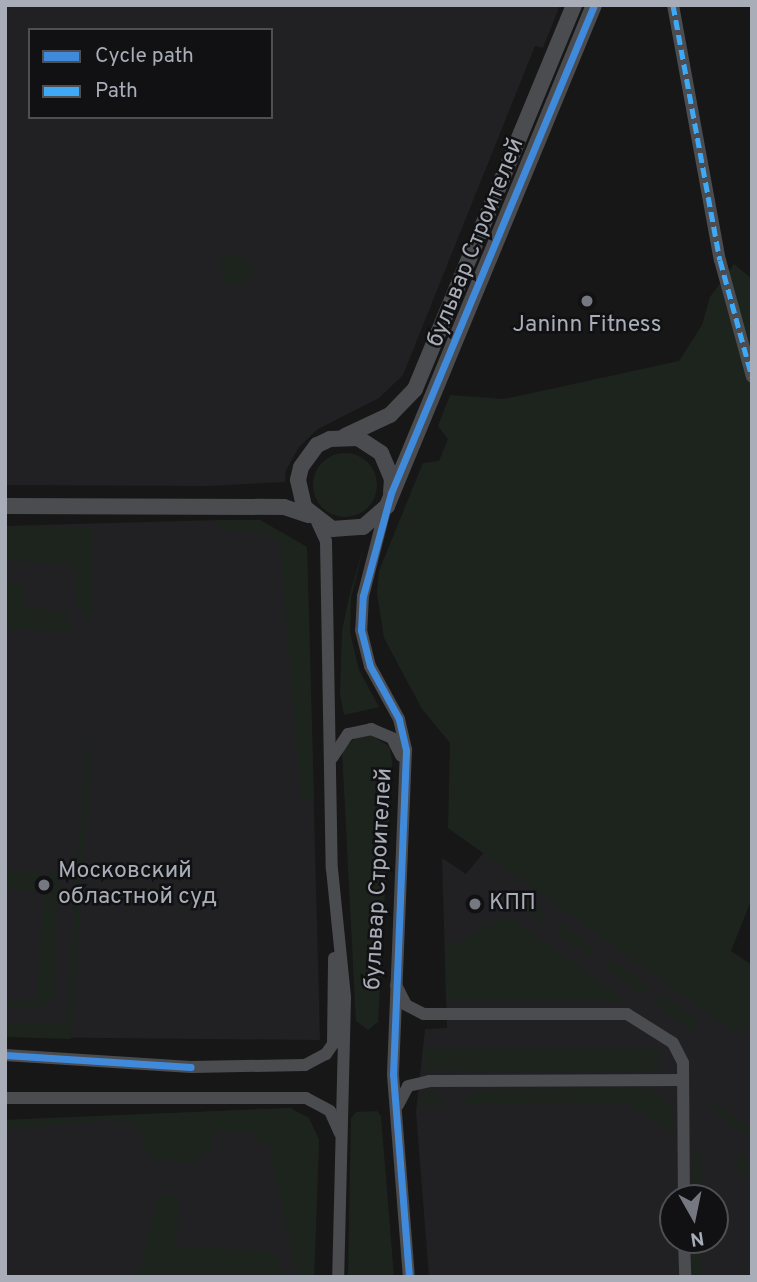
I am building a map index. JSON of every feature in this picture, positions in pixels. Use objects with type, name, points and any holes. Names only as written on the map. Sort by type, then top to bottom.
[{"type":"street","name":"бульвар Строителей","points":[[338,1277],[344,1161],[345,998],[334,891],[328,775],[326,541],[299,494],[301,467],[317,445],[382,421],[415,389],[574,5]]},
{"type":"street","name":"бульвар Строителей","points":[[407,1273],[397,1119],[394,970],[405,777],[399,719],[374,675],[361,631],[363,596],[389,499],[594,5]]},
{"type":"street","points":[[673,5],[720,260],[752,377]]},
{"type":"street","name":"бульвар Строителей","points":[[313,519],[332,529],[355,529],[377,519],[389,499],[388,465],[381,453],[358,438],[344,436]]},
{"type":"street","points":[[5,506],[284,507],[313,519]]},
{"type":"street","name":"бульвар Строителей","points":[[328,775],[343,739],[371,729],[396,743],[405,777]]},
{"type":"street","points":[[5,1055],[191,1067],[276,1068],[317,1060],[333,1044],[336,1027],[334,891]]},
{"type":"street","points":[[394,970],[400,998],[424,1014],[627,1014],[673,1043],[680,1052],[683,1080],[684,1184]]},
{"type":"street","points":[[397,1119],[402,1092],[429,1081],[683,1080]]},
{"type":"street","points":[[5,1098],[306,1098],[320,1103],[337,1121],[344,1161]]},
{"type":"street","points":[[684,1254],[685,1277]]},
{"type":"shaded area","points":[[5,5],[560,5],[543,48],[535,46],[403,375],[379,398],[318,429],[299,447],[286,470],[285,482],[208,486],[5,485]]},
{"type":"shaded area","points":[[236,254],[247,259],[252,270],[247,281],[236,286],[225,281],[220,270],[225,259]]},
{"type":"shaded area","points":[[734,264],[752,279],[752,898],[731,951],[752,965],[752,1029],[731,1030],[448,828],[450,743],[422,709],[384,638],[377,593],[379,571],[423,463],[439,461],[448,439],[438,426],[450,395],[504,399],[679,361],[702,325],[710,297]]},
{"type":"shaded area","points":[[345,453],[363,459],[371,467],[377,485],[371,503],[363,511],[345,517],[327,511],[319,503],[313,485],[319,467],[327,459]]},
{"type":"shaded area","points":[[218,520],[260,520],[307,547],[314,801],[301,802],[280,543],[264,532],[218,530]]},
{"type":"shaded area","points":[[260,520],[307,547],[320,1040],[5,1037],[5,526]]},
{"type":"shaded area","points":[[5,526],[93,527],[92,623],[76,603],[76,565],[5,560]]},
{"type":"shaded area","points":[[365,542],[351,598],[350,632],[359,670],[379,707],[344,715],[340,694],[342,631]]},
{"type":"shaded area","points":[[5,577],[22,584],[26,606],[65,614],[72,633],[6,628]]},
{"type":"shaded area","points":[[93,733],[71,1039],[5,1037],[5,1023],[66,1023],[85,762]]},
{"type":"shaded area","points":[[370,734],[390,747],[392,761],[378,1022],[368,1030],[356,1021],[342,751],[357,736]]},
{"type":"shaded area","points":[[495,839],[752,978],[752,1277],[429,1277],[416,1112],[425,1029],[447,1028],[442,858],[466,874]]},
{"type":"shaded area","points":[[5,870],[58,874],[54,996],[47,1006],[5,1008],[5,1001],[36,1001],[44,892],[5,889]]},
{"type":"shaded area","points":[[513,889],[547,913],[542,921],[507,897]]},
{"type":"shaded area","points":[[507,916],[627,1001],[446,1002],[445,948]]},
{"type":"shaded area","points":[[561,923],[595,948],[590,956],[555,932]]},
{"type":"shaded area","points":[[611,959],[648,985],[642,994],[605,968]]},
{"type":"shaded area","points":[[660,993],[699,1020],[692,1030],[653,1003]]},
{"type":"shaded area","points":[[426,1050],[658,1050],[660,1064],[645,1072],[426,1070]]},
{"type":"shaded area","points":[[643,1088],[654,1091],[671,1108],[675,1134],[626,1103],[458,1104],[471,1093],[489,1089]]},
{"type":"shaded area","points":[[425,1090],[441,1095],[444,1105],[420,1105]]},
{"type":"shaded area","points":[[711,1100],[752,1128],[752,1137],[716,1113]]},
{"type":"shaded area","points":[[290,1108],[309,1118],[319,1140],[314,1277],[5,1277],[5,1120]]},
{"type":"shaded area","points":[[290,1108],[309,1118],[319,1140],[314,1277],[297,1277],[269,1143],[253,1141],[252,1132],[216,1131],[211,1150],[189,1163],[150,1160],[135,1123],[109,1120],[5,1130],[5,1120]]},
{"type":"shaded area","points":[[377,1111],[381,1116],[394,1277],[348,1277],[351,1118],[356,1112]]},
{"type":"shaded area","points":[[701,1151],[701,1184],[692,1184],[693,1156]]},
{"type":"shaded area","points":[[738,1151],[752,1161],[752,1174],[737,1174]]},
{"type":"shaded area","points":[[166,1192],[180,1198],[175,1246],[270,1251],[276,1255],[283,1277],[139,1277],[156,1201]]},
{"type":"shaded area","points":[[692,1254],[701,1254],[701,1277],[692,1277]]},
{"type":"marked path","points":[[673,5],[720,260],[752,377]]},
{"type":"cycle path","points":[[409,1277],[393,1075],[406,750],[399,719],[370,666],[361,630],[363,596],[391,493],[594,5]]},
{"type":"cycle path","points":[[5,1055],[191,1067]]},
{"type":"place","name":"Janinn Fitness","points":[[587,301]]},
{"type":"place","name":"Московский областной суд","points":[[44,885]]},
{"type":"place","name":"КПП","points":[[475,904]]}]
